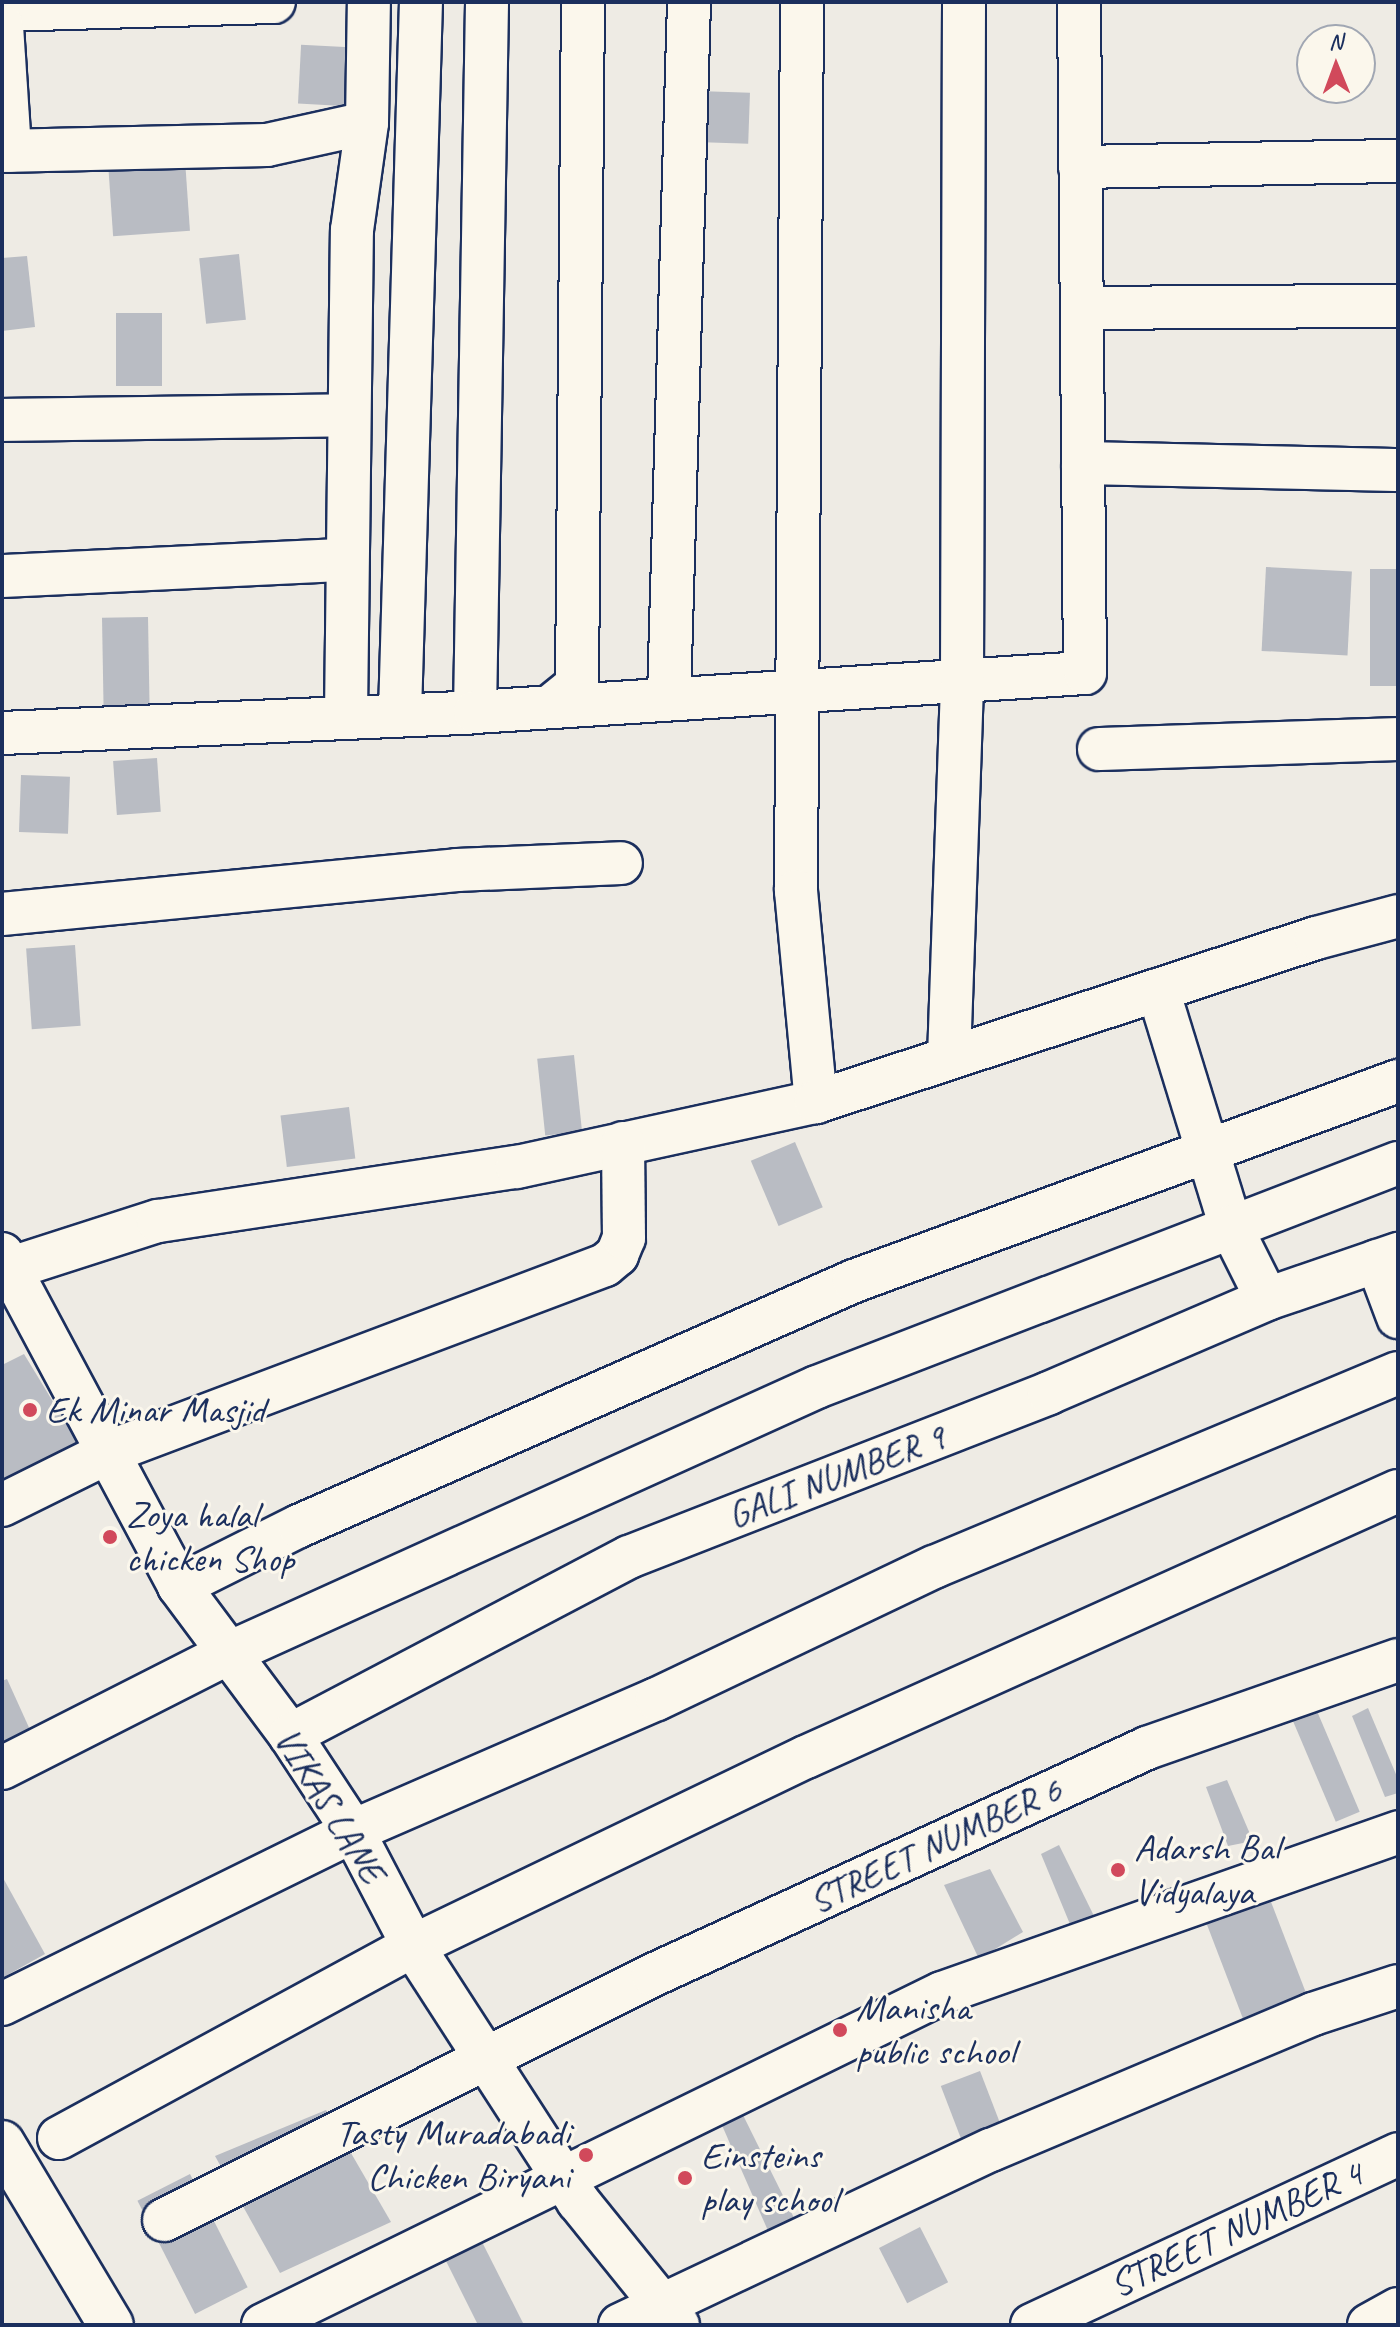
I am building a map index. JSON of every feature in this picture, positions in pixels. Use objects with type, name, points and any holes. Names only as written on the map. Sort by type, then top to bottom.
[{"type":"main road","points":[[2,2143],[111,2325]]},
{"type":"street","points":[[2,10],[274,2]]},
{"type":"street","points":[[346,715],[347,415],[352,230],[367,123],[369,2]]},
{"type":"street","points":[[400,713],[421,2]]},
{"type":"street","points":[[475,712],[487,2]]},
{"type":"street","points":[[551,706],[577,685],[583,2]]},
{"type":"street","points":[[669,696],[689,2]]},
{"type":"street","points":[[802,2],[793,689],[796,891],[816,1102]]},
{"type":"street","points":[[949,1058],[962,678],[964,2]]},
{"type":"street","points":[[2,733],[346,715],[475,712],[669,696],[1085,673],[1079,2]]},
{"type":"street","points":[[2,26],[6,151],[267,145],[367,123]]},
{"type":"street","points":[[1080,167],[1398,161]]},
{"type":"street","points":[[1082,308],[1398,306]]},
{"type":"street","points":[[2,420],[347,415]]},
{"type":"street","points":[[1083,463],[1398,470]]},
{"type":"street","points":[[2,576],[346,560]]},
{"type":"street","points":[[1099,749],[1398,739]]},
{"type":"street","points":[[2,914],[457,870],[621,863]]},
{"type":"street","points":[[5,1264],[158,1221],[517,1167],[816,1102],[1158,990],[1398,916]]},
{"type":"street","points":[[1158,990],[1231,1227],[1267,1299]]},
{"type":"street","points":[[179,1586],[299,1526],[854,1281],[1398,1081]]},
{"type":"street","points":[[2,1505],[109,1452],[605,1265],[617,1255],[624,1238],[623,1143]]},
{"type":"street","points":[[2,1768],[229,1653],[817,1387],[1398,1163]]},
{"type":"street","points":[[1388,1257],[1398,1317]]},
{"type":"street","name":"GALI NUMBER 9","points":[[290,1735],[629,1557],[1049,1393],[1267,1299],[1388,1257]]},
{"type":"street","name":"VIKAS LANE","points":[[5,1264],[179,1586],[290,1735],[353,1831],[413,1946],[483,2060],[563,2176],[671,2314]]},
{"type":"street","points":[[2,2004],[353,1831],[657,1699],[934,1567],[1398,1373]]},
{"type":"street","points":[[59,2138],[413,1946],[806,1757],[1398,1491]]},
{"type":"street","name":"STREET NUMBER 6","points":[[164,2220],[653,1975],[1147,1748],[1398,1660]]},
{"type":"street","points":[[263,2325],[942,1993],[1398,1832]]},
{"type":"street","points":[[620,2325],[671,2314],[991,2150],[1313,2014],[1398,1986]]},
{"type":"street","name":"STREET NUMBER 4","points":[[1032,2325],[1398,2154]]},
{"type":"street","points":[[1369,2325],[1398,2309]]},
{"type":"building","points":[[301,45],[364,48],[361,107],[298,104]]},
{"type":"building","points":[[698,91],[750,93],[748,144],[696,142]]},
{"type":"building","points":[[185,160],[190,231],[113,236],[108,165]]},
{"type":"building","points":[[239,254],[246,320],[206,324],[199,258]]},
{"type":"building","points":[[27,256],[35,327],[2,331],[2,258]]},
{"type":"building","points":[[116,313],[162,313],[162,386],[116,386]]},
{"type":"building","points":[[1266,567],[1352,572],[1347,655],[1262,651]]},
{"type":"building","points":[[1370,569],[1398,569],[1398,686],[1370,686]]},
{"type":"building","points":[[148,617],[150,721],[104,722],[102,618]]},
{"type":"building","points":[[157,758],[161,812],[117,815],[113,761]]},
{"type":"building","points":[[21,775],[70,777],[68,834],[19,832]]},
{"type":"building","points":[[75,945],[81,1026],[32,1029],[26,948]]},
{"type":"building","points":[[574,1055],[582,1132],[545,1135],[537,1059]]},
{"type":"building","points":[[349,1107],[355,1159],[287,1167],[281,1115]]},
{"type":"building","points":[[795,1142],[823,1207],[779,1226],[751,1161]]},
{"type":"building","name":"Ek Minar Masjid","points":[[24,1354],[86,1456],[2,1498],[2,1365]]},
{"type":"building","points":[[7,1679],[36,1743],[2,1758],[2,1681]]},
{"type":"building","points":[[1314,1704],[1360,1812],[1336,1822],[1290,1714]]},
{"type":"building","points":[[1368,1708],[1398,1779],[1398,1793],[1385,1797],[1352,1716]]},
{"type":"building","points":[[1227,1780],[1253,1841],[1228,1846],[1206,1787]]},
{"type":"building","points":[[1059,1845],[1094,1916],[1072,1929],[1041,1854]]},
{"type":"building","points":[[990,1869],[1023,1932],[979,1959],[944,1885]]},
{"type":"building","points":[[2,1876],[45,1954],[2,1978]]},
{"type":"building","points":[[1268,1894],[1311,2006],[1248,2030],[1205,1918]]},
{"type":"building","points":[[980,2071],[1003,2130],[963,2145],[941,2086]]},
{"type":"building","points":[[326,2110],[391,2222],[280,2273],[215,2156]]},
{"type":"building","points":[[742,2113],[799,2228],[772,2240],[721,2123]]},
{"type":"building","points":[[190,2174],[248,2287],[195,2314],[137,2201]]},
{"type":"building","points":[[920,2227],[948,2282],[907,2303],[879,2248]]},
{"type":"building","points":[[479,2236],[524,2325],[478,2325],[443,2255]]},
{"type":"place","name":"Ek Minar Masjid","points":[[30,1410]]},
{"type":"place","name":"Zoya halal chicken Shop","points":[[110,1537]]},
{"type":"place","name":"Adarsh Bal Vidyalaya","points":[[1118,1870]]},
{"type":"place","name":"Manisha public school","points":[[840,2030]]},
{"type":"place","name":"Tasty Muradabadi Chicken Biryani","points":[[586,2155]]},
{"type":"place","name":"Einsteins play school","points":[[685,2178]]}]
